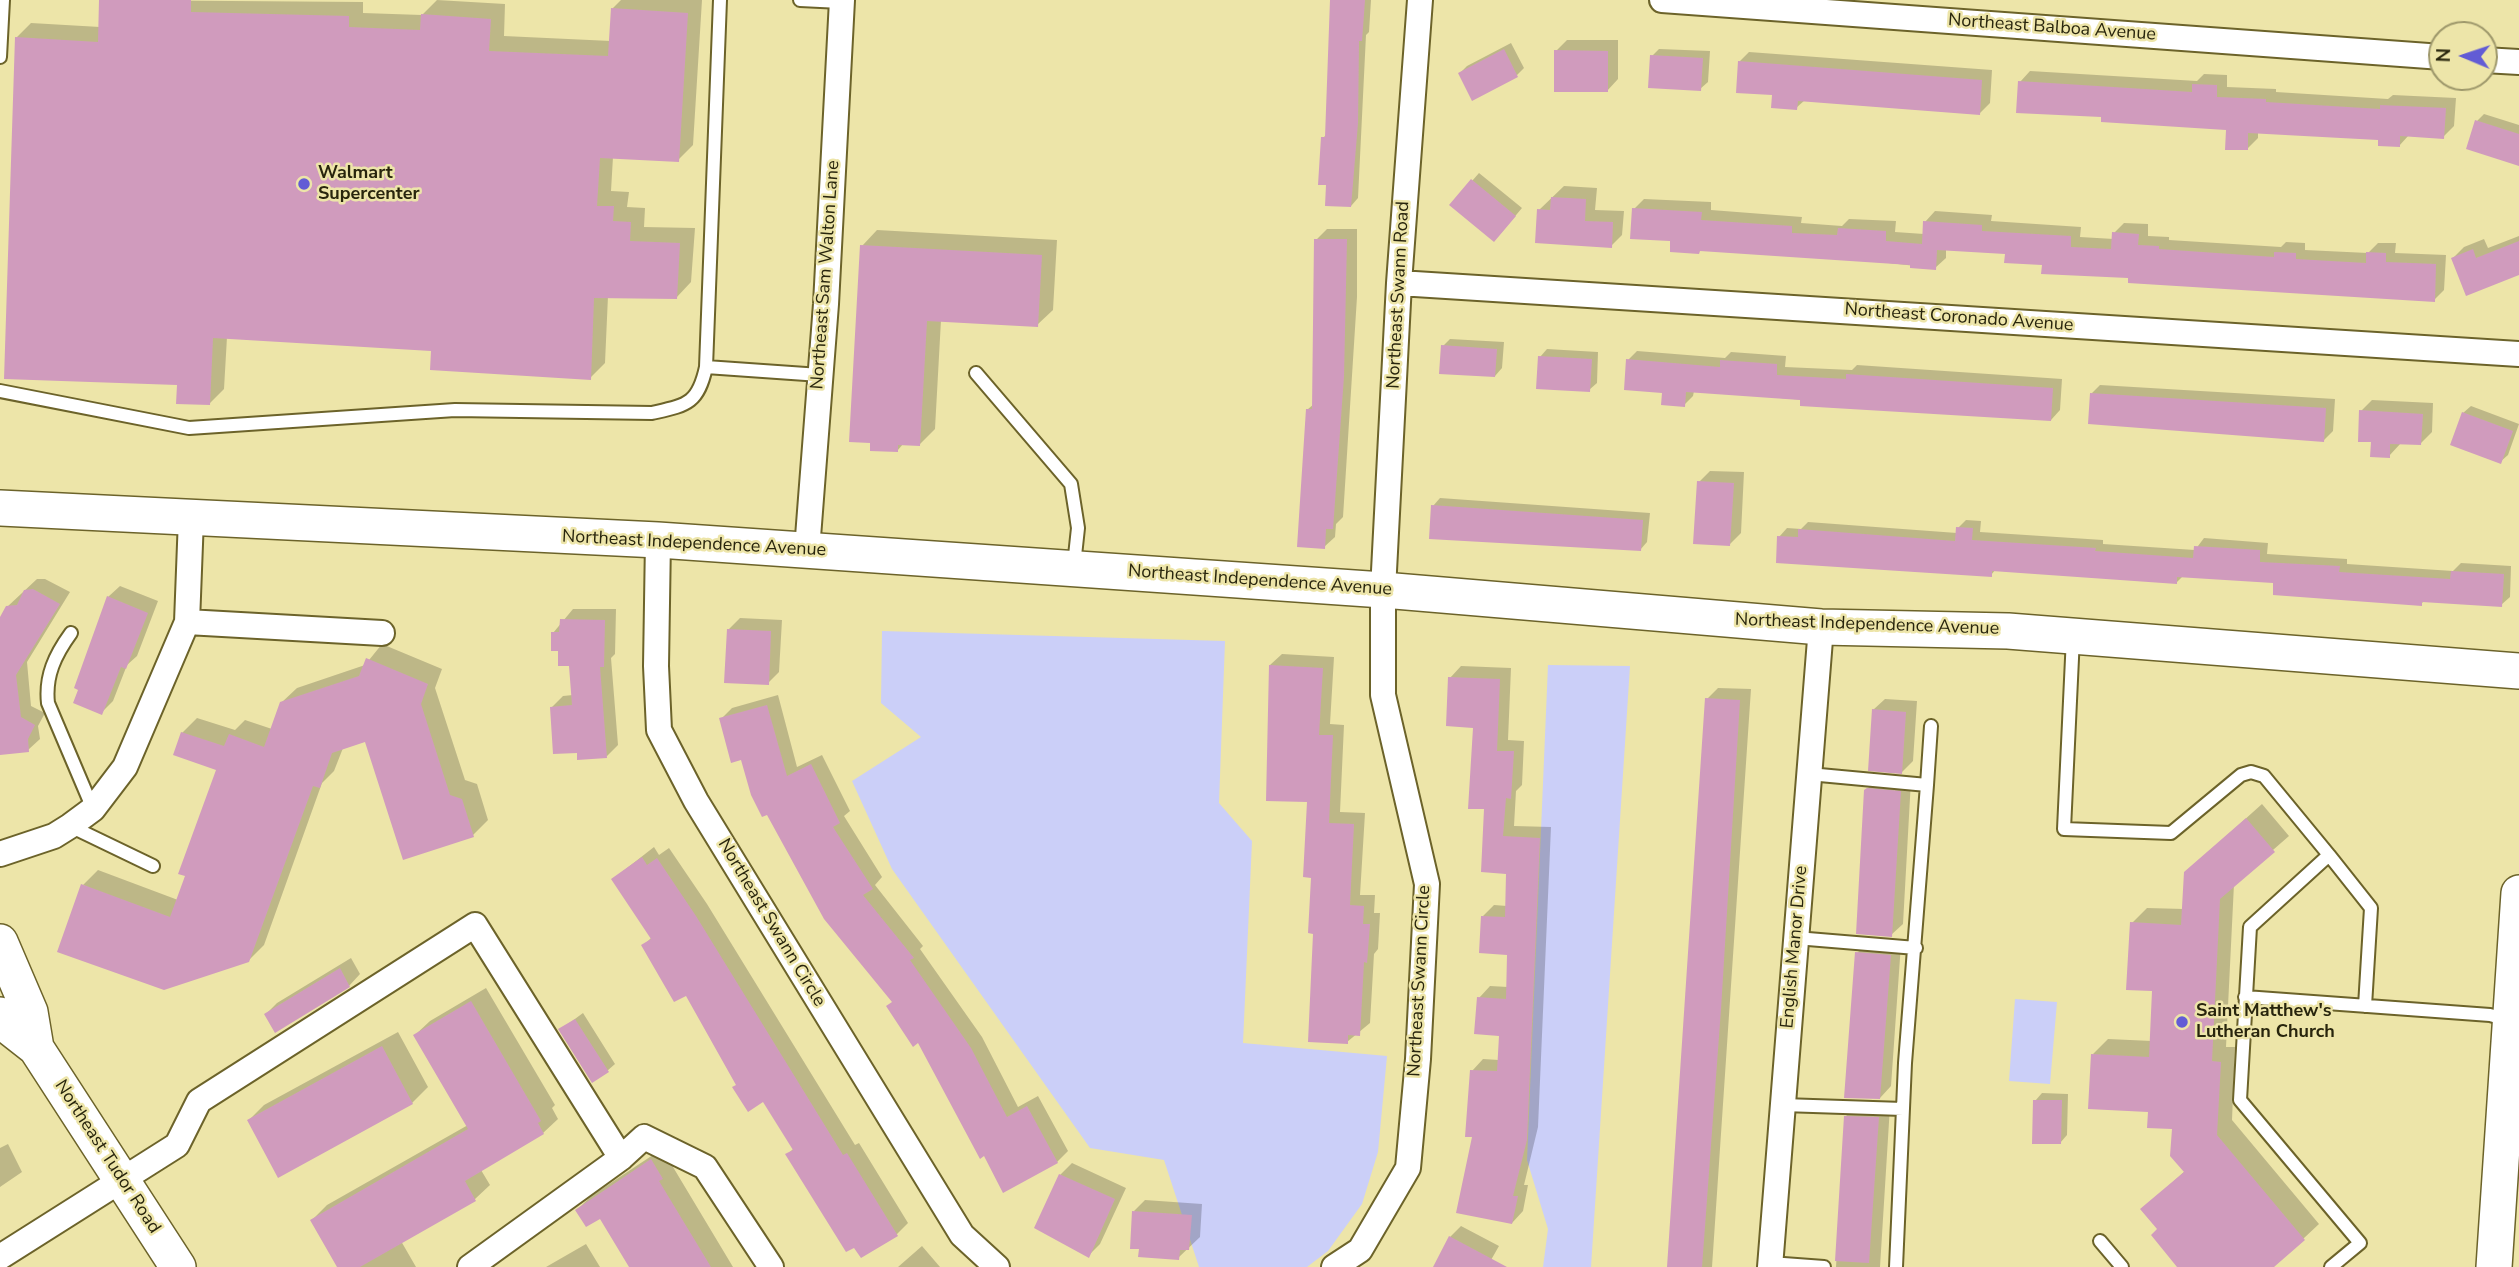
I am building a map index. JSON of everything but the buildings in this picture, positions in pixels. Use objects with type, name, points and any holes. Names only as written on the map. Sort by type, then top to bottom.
[{"type":"street","name":"Northeast Swann Road","points":[[1383,590],[1399,283],[1420,0]]},
{"type":"street","name":"Northeast Balboa Avenue","points":[[1662,0],[2428,56]]},
{"type":"street","name":"Northeast Sam Walton Lane","points":[[807,550],[841,1]]},
{"type":"street","points":[[2498,61],[2519,62]]},
{"type":"street","name":"Northeast Coronado Avenue","points":[[1399,283],[2519,354]]},
{"type":"street","name":"Northeast Independence Avenue","points":[[0,508],[658,540],[1383,590],[1821,627],[2008,631],[2519,671]]},
{"type":"street","points":[[0,854],[54,836],[70,826],[93,809],[125,767],[187,622],[191,518]]},
{"type":"street","name":"Northeast Swann Circle","points":[[658,540],[656,666],[659,730],[696,801],[962,1235],[997,1267]]},
{"type":"street","name":"Northeast Swann Circle","points":[[1334,1267],[1360,1250],[1408,1167],[1418,1059],[1427,884],[1383,695],[1383,590]]},
{"type":"street","points":[[187,622],[382,633]]},
{"type":"street","name":"English Manor Drive","points":[[1770,1265],[1821,627]]},
{"type":"street","points":[[2494,1267],[2515,1022],[2519,893]]},
{"type":"street","points":[[0,1257],[177,1145],[199,1101],[475,925],[621,1158]]},
{"type":"street","name":"Northeast Tudor Road","points":[[0,942],[30,1012],[36,1048]]},
{"type":"street","name":"Northeast Tudor Road","points":[[0,1015],[8,1026],[36,1048],[178,1267]]},
{"type":"street","points":[[470,1267],[621,1158],[644,1137],[705,1167],[771,1267]]},
{"type":"lane","points":[[0,57],[3,0]]},
{"type":"lane","points":[[0,391],[189,428],[455,410],[652,413],[683,406],[700,392],[706,367],[720,0]]},
{"type":"lane","points":[[800,0],[841,1]]},
{"type":"lane","points":[[706,367],[820,374]]},
{"type":"lane","points":[[976,373],[1071,484],[1078,528],[1074,569]]},
{"type":"lane","points":[[71,633],[57,652],[46,685],[48,703],[93,809]]},
{"type":"lane","points":[[2073,636],[2064,829],[2171,833],[2241,775],[2251,772],[2264,776],[2370,903],[2365,1006]]},
{"type":"lane","points":[[1896,1267],[1903,1109],[1931,726]]},
{"type":"lane","points":[[1809,774],[1927,785]]},
{"type":"lane","points":[[70,826],[153,866]]},
{"type":"lane","points":[[2329,855],[2250,927],[2240,1100],[2360,1243],[2331,1267]]},
{"type":"lane","points":[[1796,938],[1916,948]]},
{"type":"lane","points":[[2245,997],[2490,1015],[2515,1022]]},
{"type":"lane","points":[[1783,1105],[1903,1109]]},
{"type":"lane","points":[[2100,1241],[2122,1267]]},
{"type":"lane","points":[[1770,1265],[1824,1267]]},
{"type":"shaded area","points":[[882,631],[1225,641],[1219,803],[1252,841],[1243,1043],[1387,1056],[1378,1152],[1362,1204],[1328,1251],[1307,1267],[1199,1267],[1164,1160],[1090,1148],[892,869],[852,781],[921,737],[881,703]]},
{"type":"shaded area","points":[[1548,665],[1630,666],[1591,1267],[1543,1267],[1548,1229],[1527,1160]]},
{"type":"shaded area","points":[[2015,999],[2057,1002],[2050,1084],[2009,1081]]},
{"type":"place","name":"Walmart Supercenter","points":[[304,184]]},
{"type":"place","name":"Saint Matthew's Lutheran Church","points":[[2182,1022]]}]
